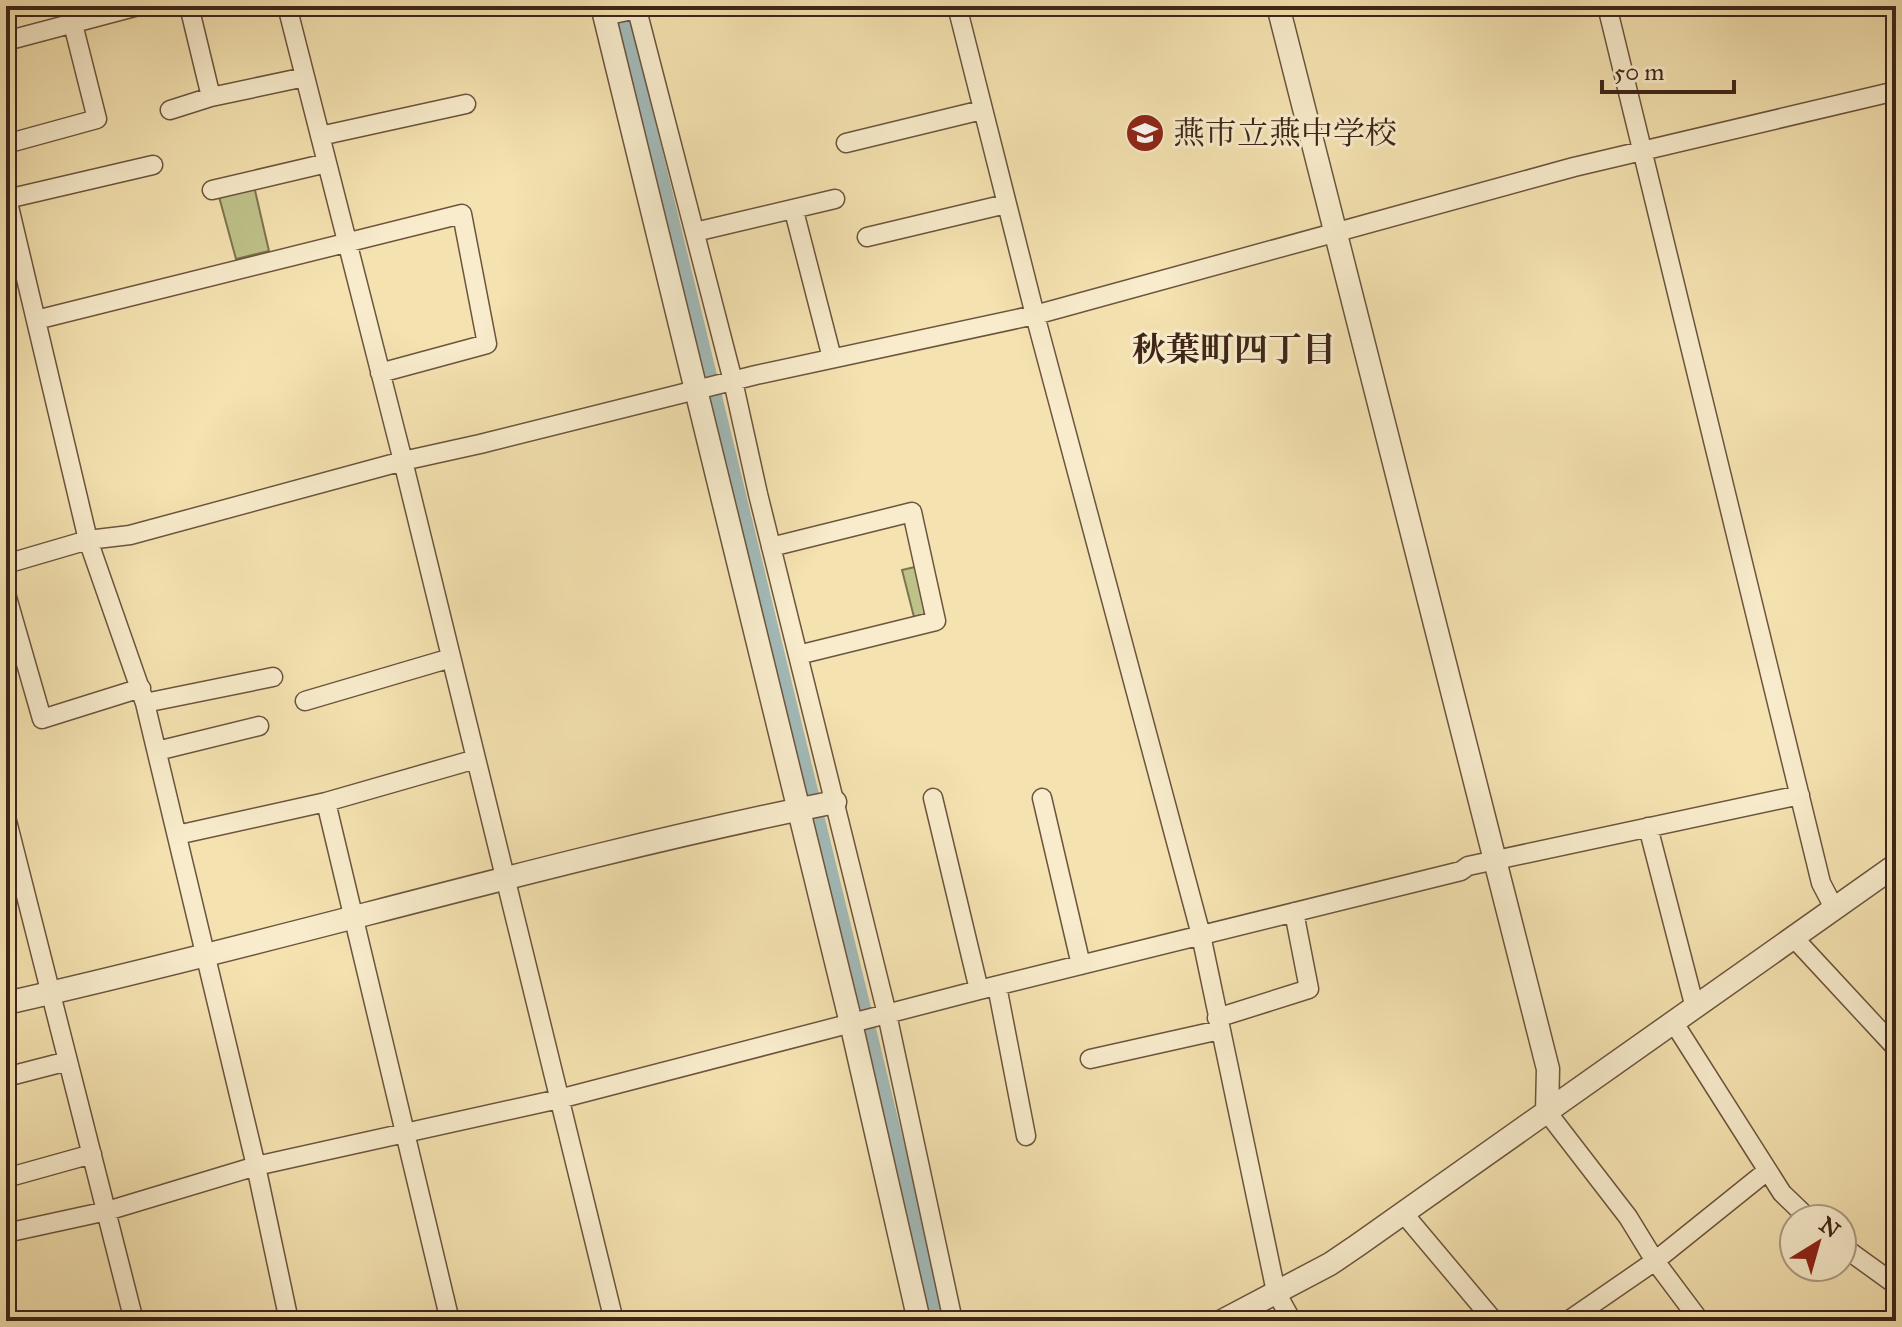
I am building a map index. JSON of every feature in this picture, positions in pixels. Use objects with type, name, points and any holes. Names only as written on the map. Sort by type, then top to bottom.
[{"type":"street","points":[[6,41],[138,6]]},
{"type":"street","points":[[189,6],[211,97]]},
{"type":"street","points":[[287,6],[403,461],[614,1321]]},
{"type":"street","points":[[957,6],[1035,315],[1201,935],[1276,1292],[1292,1321]]},
{"type":"street","points":[[1278,6],[1548,1069],[1547,1112],[1628,1217],[1655,1261],[1700,1321]]},
{"type":"street","points":[[1607,6],[1821,883],[1834,908]]},
{"type":"street","points":[[621,10],[695,232],[714,387],[771,547],[798,655],[816,805],[868,1019],[919,1321]]},
{"type":"street","points":[[621,10],[868,1019],[953,1321]]},
{"type":"street","points":[[6,144],[97,119],[73,24]]},
{"type":"street","points":[[170,110],[211,97],[305,77]]},
{"type":"street","points":[[6,564],[88,540],[130,535],[403,461],[832,358],[1035,315],[1574,167],[1896,91]]},
{"type":"street","points":[[320,136],[466,104]]},
{"type":"street","points":[[846,143],[982,110]]},
{"type":"street","points":[[212,190],[327,163]]},
{"type":"street","points":[[153,165],[7,196],[88,540],[143,696],[157,751],[256,1166],[289,1321]]},
{"type":"street","points":[[695,232],[835,199]]},
{"type":"street","points":[[867,237],[1006,204]]},
{"type":"street","points":[[794,211],[832,358]]},
{"type":"street","points":[[36,320],[462,214],[487,344],[380,373]]},
{"type":"street","points":[[771,547],[912,512],[936,621],[798,655]]},
{"type":"street","points":[[6,594],[42,719],[143,696],[273,677]]},
{"type":"street","points":[[305,701],[451,658]]},
{"type":"street","points":[[157,751],[259,726]]},
{"type":"street","points":[[177,835],[326,802],[476,759]]},
{"type":"street","points":[[6,1233],[107,1211],[256,1166],[559,1099],[1496,860],[1800,795]]},
{"type":"street","points":[[933,798],[988,988],[1026,1136]]},
{"type":"street","points":[[1042,798],[1081,965]]},
{"type":"street","points":[[326,802],[450,1321]]},
{"type":"street","points":[[6,1003],[505,877],[816,805]]},
{"type":"street","points":[[6,817],[134,1321]]},
{"type":"street","points":[[1648,827],[1695,1008]]},
{"type":"street","points":[[1222,1321],[1330,1264],[1404,1214],[1896,865]]},
{"type":"street","points":[[1090,1059],[1219,1024],[1309,989],[1294,912]]},
{"type":"street","points":[[1794,938],[1896,1048]]},
{"type":"street","points":[[1674,1023],[1767,1171],[1792,1203]]},
{"type":"street","points":[[6,1077],[68,1061]]},
{"type":"street","points":[[6,1178],[92,1154]]},
{"type":"street","points":[[1568,1321],[1655,1261],[1767,1171]]},
{"type":"street","points":[[1404,1214],[1494,1321]]},
{"type":"street","points":[[1858,1258],[1896,1285]]},
{"type":"green space","points":[[254,186],[269,251],[236,259],[218,193]]},
{"type":"green space","points":[[919,566],[930,606],[923,615],[914,617],[902,570]]},
{"type":"waterway","points":[[618,6],[938,1321]]},
{"type":"place","name":"燕市立燕中学校","points":[[1145,133]]},
{"type":"district","name":"秋葉町四丁目","points":[[1234,349]]}]
